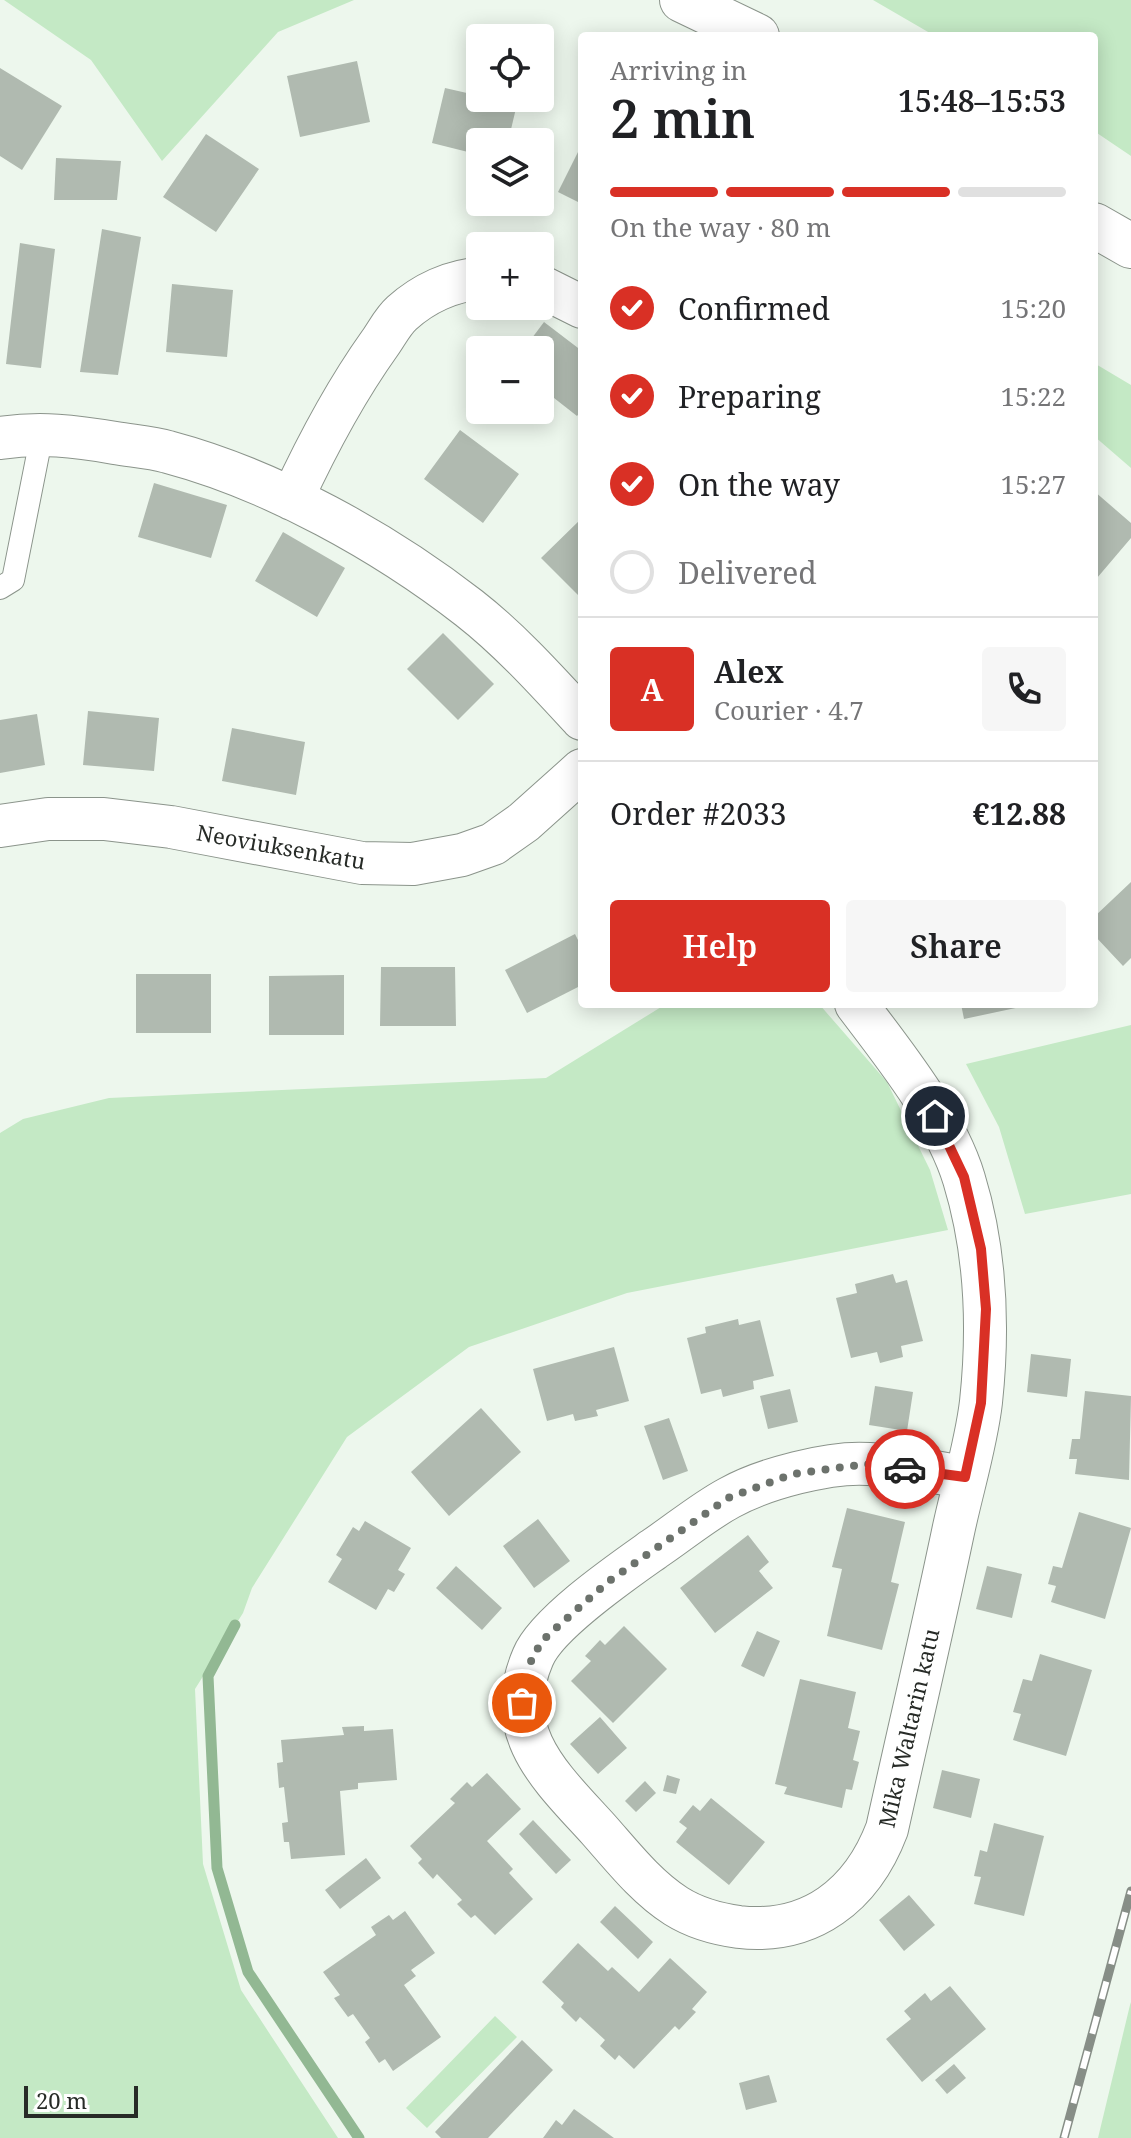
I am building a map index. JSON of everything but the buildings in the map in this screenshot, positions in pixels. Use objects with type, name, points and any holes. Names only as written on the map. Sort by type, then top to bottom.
[{"type":"street","points":[[682,0],[749,32]]},
{"type":"street","points":[[1098,227],[1131,246]]},
{"type":"street","points":[[292,499],[312,456],[362,369],[400,314],[430,292],[466,280]]},
{"type":"street","points":[[554,293],[578,305]]},
{"type":"street","points":[[0,438],[74,435],[165,451],[208,464],[292,499],[406,564],[471,610],[536,669],[578,715]]},
{"type":"street","name":"Neoviuksenkatu","points":[[0,826],[48,819],[104,819],[171,827],[362,863],[413,864],[462,855],[493,844],[524,822],[578,774]]},
{"type":"street","name":"Mika Waltarin katu","points":[[859,1008],[935,1116],[964,1177],[981,1249],[986,1309],[981,1403],[965,1477],[887,1829],[879,1850],[860,1880],[828,1909],[796,1923],[759,1929],[717,1924],[677,1907],[620,1854],[543,1769],[527,1733],[522,1703],[523,1687],[533,1655],[547,1636],[609,1581],[728,1498],[766,1482],[793,1474],[866,1464],[965,1477]]},
{"type":"lane","points":[[0,588],[13,580],[42,434]]},
{"type":"green space","points":[[4,0],[354,0],[278,32],[162,161],[91,60]]},
{"type":"green space","points":[[873,0],[1131,0],[1131,156],[1098,134],[1098,32],[928,32]]},
{"type":"green space","points":[[1098,365],[1131,385],[1131,468],[1098,439]]},
{"type":"green space","points":[[660,1008],[822,1008],[887,1082],[930,1170],[948,1230],[627,1293],[469,1347],[347,1437],[252,1588],[243,1613],[195,1689],[203,1864],[241,1990],[338,2138],[0,2138],[0,1133],[23,1119],[109,1098],[546,1078]]},
{"type":"green space","points":[[1131,1025],[1131,1194],[1025,1214],[999,1127],[966,1064]]},
{"type":"green space","points":[[1131,2002],[1131,2138],[1098,2138],[1130,2005]]},
{"type":"green space","points":[[495,2016],[517,2037],[427,2128],[406,2108]]},
{"type":"waterway","points":[[235,1625],[208,1676],[217,1868],[248,1972],[359,2138]]},
{"type":"railway","points":[[1064,2138],[1131,1891]]},
{"type":"way so far","points":[[522,1703],[523,1687],[533,1655],[547,1636],[609,1581],[728,1498],[793,1474],[839,1466],[866,1464],[905,1469]]},
{"type":"route","points":[[905,1469],[965,1477],[981,1403],[986,1309],[981,1249],[964,1177],[935,1116]]}]
